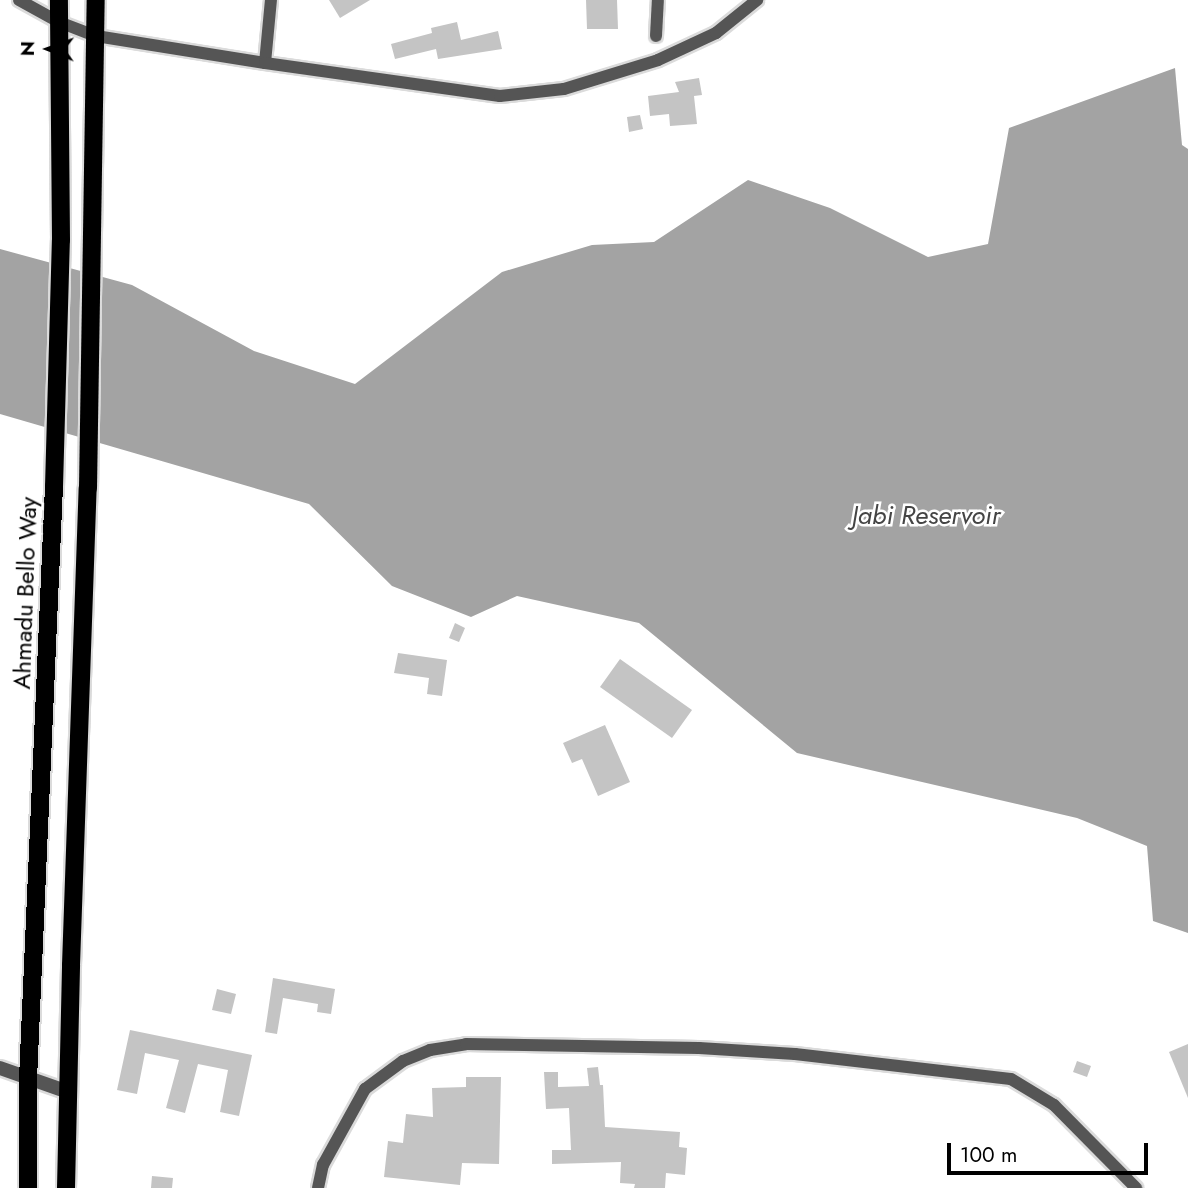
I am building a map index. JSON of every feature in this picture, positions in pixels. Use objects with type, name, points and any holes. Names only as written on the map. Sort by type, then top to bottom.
[{"type":"main road","name":"Ahmadu Bello Way","points":[[28,1188],[28,1079],[54,487],[61,240],[59,0]]},
{"type":"main road","points":[[66,1188],[88,488],[96,0]]},
{"type":"street","points":[[19,0],[59,22],[96,36],[500,96],[564,89],[658,60],[716,33],[757,0]]},
{"type":"street","points":[[265,63],[271,0]]},
{"type":"street","points":[[656,36],[658,0]]},
{"type":"street","points":[[318,1188],[323,1165],[365,1089],[403,1061],[430,1050],[466,1044],[713,1048],[795,1054],[1011,1079],[1054,1105],[1136,1188]]},
{"type":"street","points":[[0,1068],[68,1093]]},
{"type":"water","name":"Jabi Reservoir","points":[[1175,68],[1182,145],[1188,149],[1188,933],[1153,921],[1147,846],[1077,818],[797,753],[639,623],[517,596],[471,617],[392,586],[309,504],[0,414],[0,249],[132,285],[254,351],[355,384],[502,272],[592,245],[654,242],[748,180],[830,208],[928,257],[988,244],[1009,128]]},
{"type":"building","points":[[329,0],[370,0],[340,18]]},
{"type":"building","points":[[586,0],[617,0],[618,29],[587,29]]},
{"type":"building","points":[[457,22],[461,40],[498,31],[502,49],[438,59],[436,49],[395,59],[391,44],[432,33],[431,28]]},
{"type":"building","points":[[699,78],[702,95],[694,96],[697,124],[670,126],[669,114],[650,116],[648,96],[679,92],[675,82]]},
{"type":"building","points":[[640,115],[643,129],[629,132],[627,117]]},
{"type":"building","points":[[455,623],[465,628],[459,642],[449,638]]},
{"type":"building","points":[[398,653],[447,660],[442,696],[427,694],[429,678],[394,673]]},
{"type":"building","points":[[620,659],[692,710],[672,738],[600,687]]},
{"type":"building","points":[[605,725],[630,782],[598,796],[582,759],[572,763],[563,743]]},
{"type":"building","points":[[273,978],[335,989],[331,1014],[317,1012],[318,1004],[283,998],[277,1034],[265,1032]]},
{"type":"building","points":[[217,989],[236,994],[231,1014],[212,1010]]},
{"type":"building","points":[[130,1030],[252,1055],[239,1116],[220,1112],[228,1070],[198,1064],[185,1113],[166,1108],[179,1060],[145,1053],[137,1094],[117,1090]]},
{"type":"building","points":[[1188,1044],[1188,1098],[1169,1052]]},
{"type":"building","points":[[1077,1061],[1091,1066],[1087,1077],[1073,1072]]},
{"type":"building","points":[[598,1067],[600,1085],[603,1085],[605,1127],[680,1132],[679,1147],[687,1148],[685,1175],[666,1173],[665,1188],[634,1188],[635,1184],[620,1183],[621,1162],[552,1164],[552,1150],[571,1150],[569,1108],[546,1109],[544,1072],[558,1072],[558,1087],[589,1086],[587,1068]]},
{"type":"building","points":[[466,1077],[501,1077],[499,1164],[462,1163],[460,1185],[384,1177],[388,1141],[403,1143],[406,1114],[433,1117],[432,1088],[466,1087]]},
{"type":"building","points":[[152,1176],[173,1178],[172,1188],[151,1188]]}]
